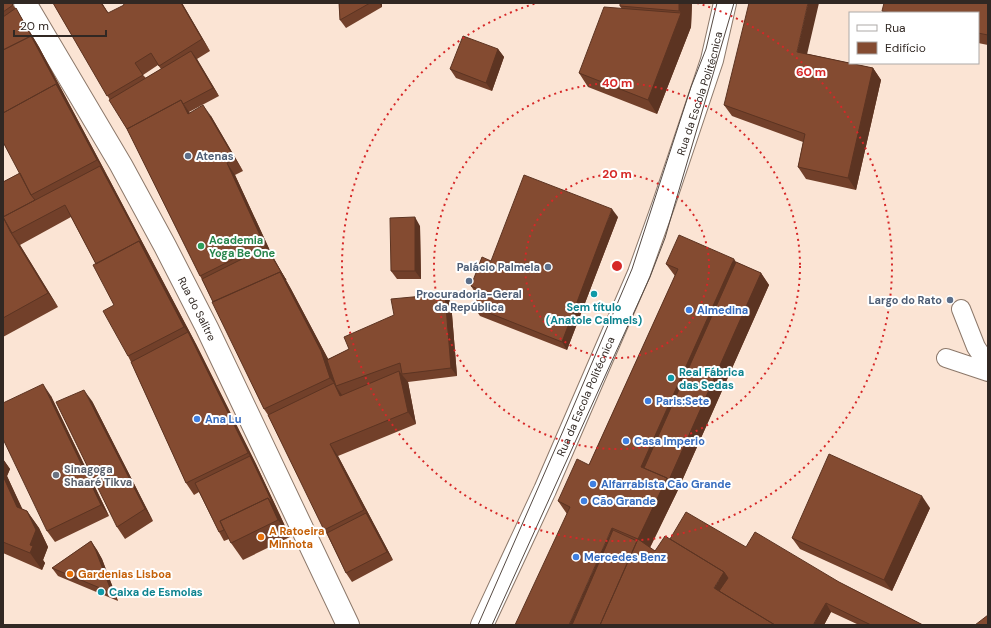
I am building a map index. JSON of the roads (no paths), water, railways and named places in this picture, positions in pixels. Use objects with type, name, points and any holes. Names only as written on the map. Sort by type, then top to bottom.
[{"type":"street","name":"Rua do Salitre","points":[[25,3],[121,165],[168,252],[207,328],[348,625]]},
{"type":"street","name":"Rua da Escola Politécnica","points":[[482,625],[545,490],[640,273],[712,60],[725,3]]},
{"type":"lane","points":[[961,309],[976,347],[988,364]]},
{"type":"lane","points":[[946,358],[988,372]]},
{"type":"tram line","points":[[478,625],[632,269],[691,87],[706,49],[717,3]]},
{"type":"tram line","points":[[492,625],[650,277],[665,238],[734,3]]},
{"type":"place","name":"Atenas","points":[[188,156]]},
{"type":"place","name":"Academia Yoga Be One","points":[[201,246]]},
{"type":"place","name":"Palácio Palmela","points":[[548,267]]},
{"type":"place","name":"Procuradoria-Geral da República","points":[[469,281]]},
{"type":"place","name":"Sem título (Anatole Calmels)","points":[[594,294]]},
{"type":"place","name":"Largo do Rato","points":[[950,300]]},
{"type":"place","name":"Almedina","points":[[689,310]]},
{"type":"place","name":"Real Fábrica das Sedas","points":[[671,378]]},
{"type":"place","name":"Paris:Sete","points":[[648,401]]},
{"type":"place","name":"Ana Lu","points":[[197,419]]},
{"type":"place","name":"Casa Imperio","points":[[626,441]]},
{"type":"place","name":"Sinagoga Shaaré Tikva","points":[[56,475]]},
{"type":"place","name":"Alfarrabista Cão Grande","points":[[593,484]]},
{"type":"place","name":"Cão Grande","points":[[584,501]]},
{"type":"place","name":"A Ratoeira Minhota","points":[[261,537]]},
{"type":"place","name":"Mercedes Benz","points":[[576,557]]},
{"type":"place","name":"Gardenias Lisboa","points":[[70,574]]},
{"type":"place","name":"Caixa de Esmolas","points":[[101,592]]}]
